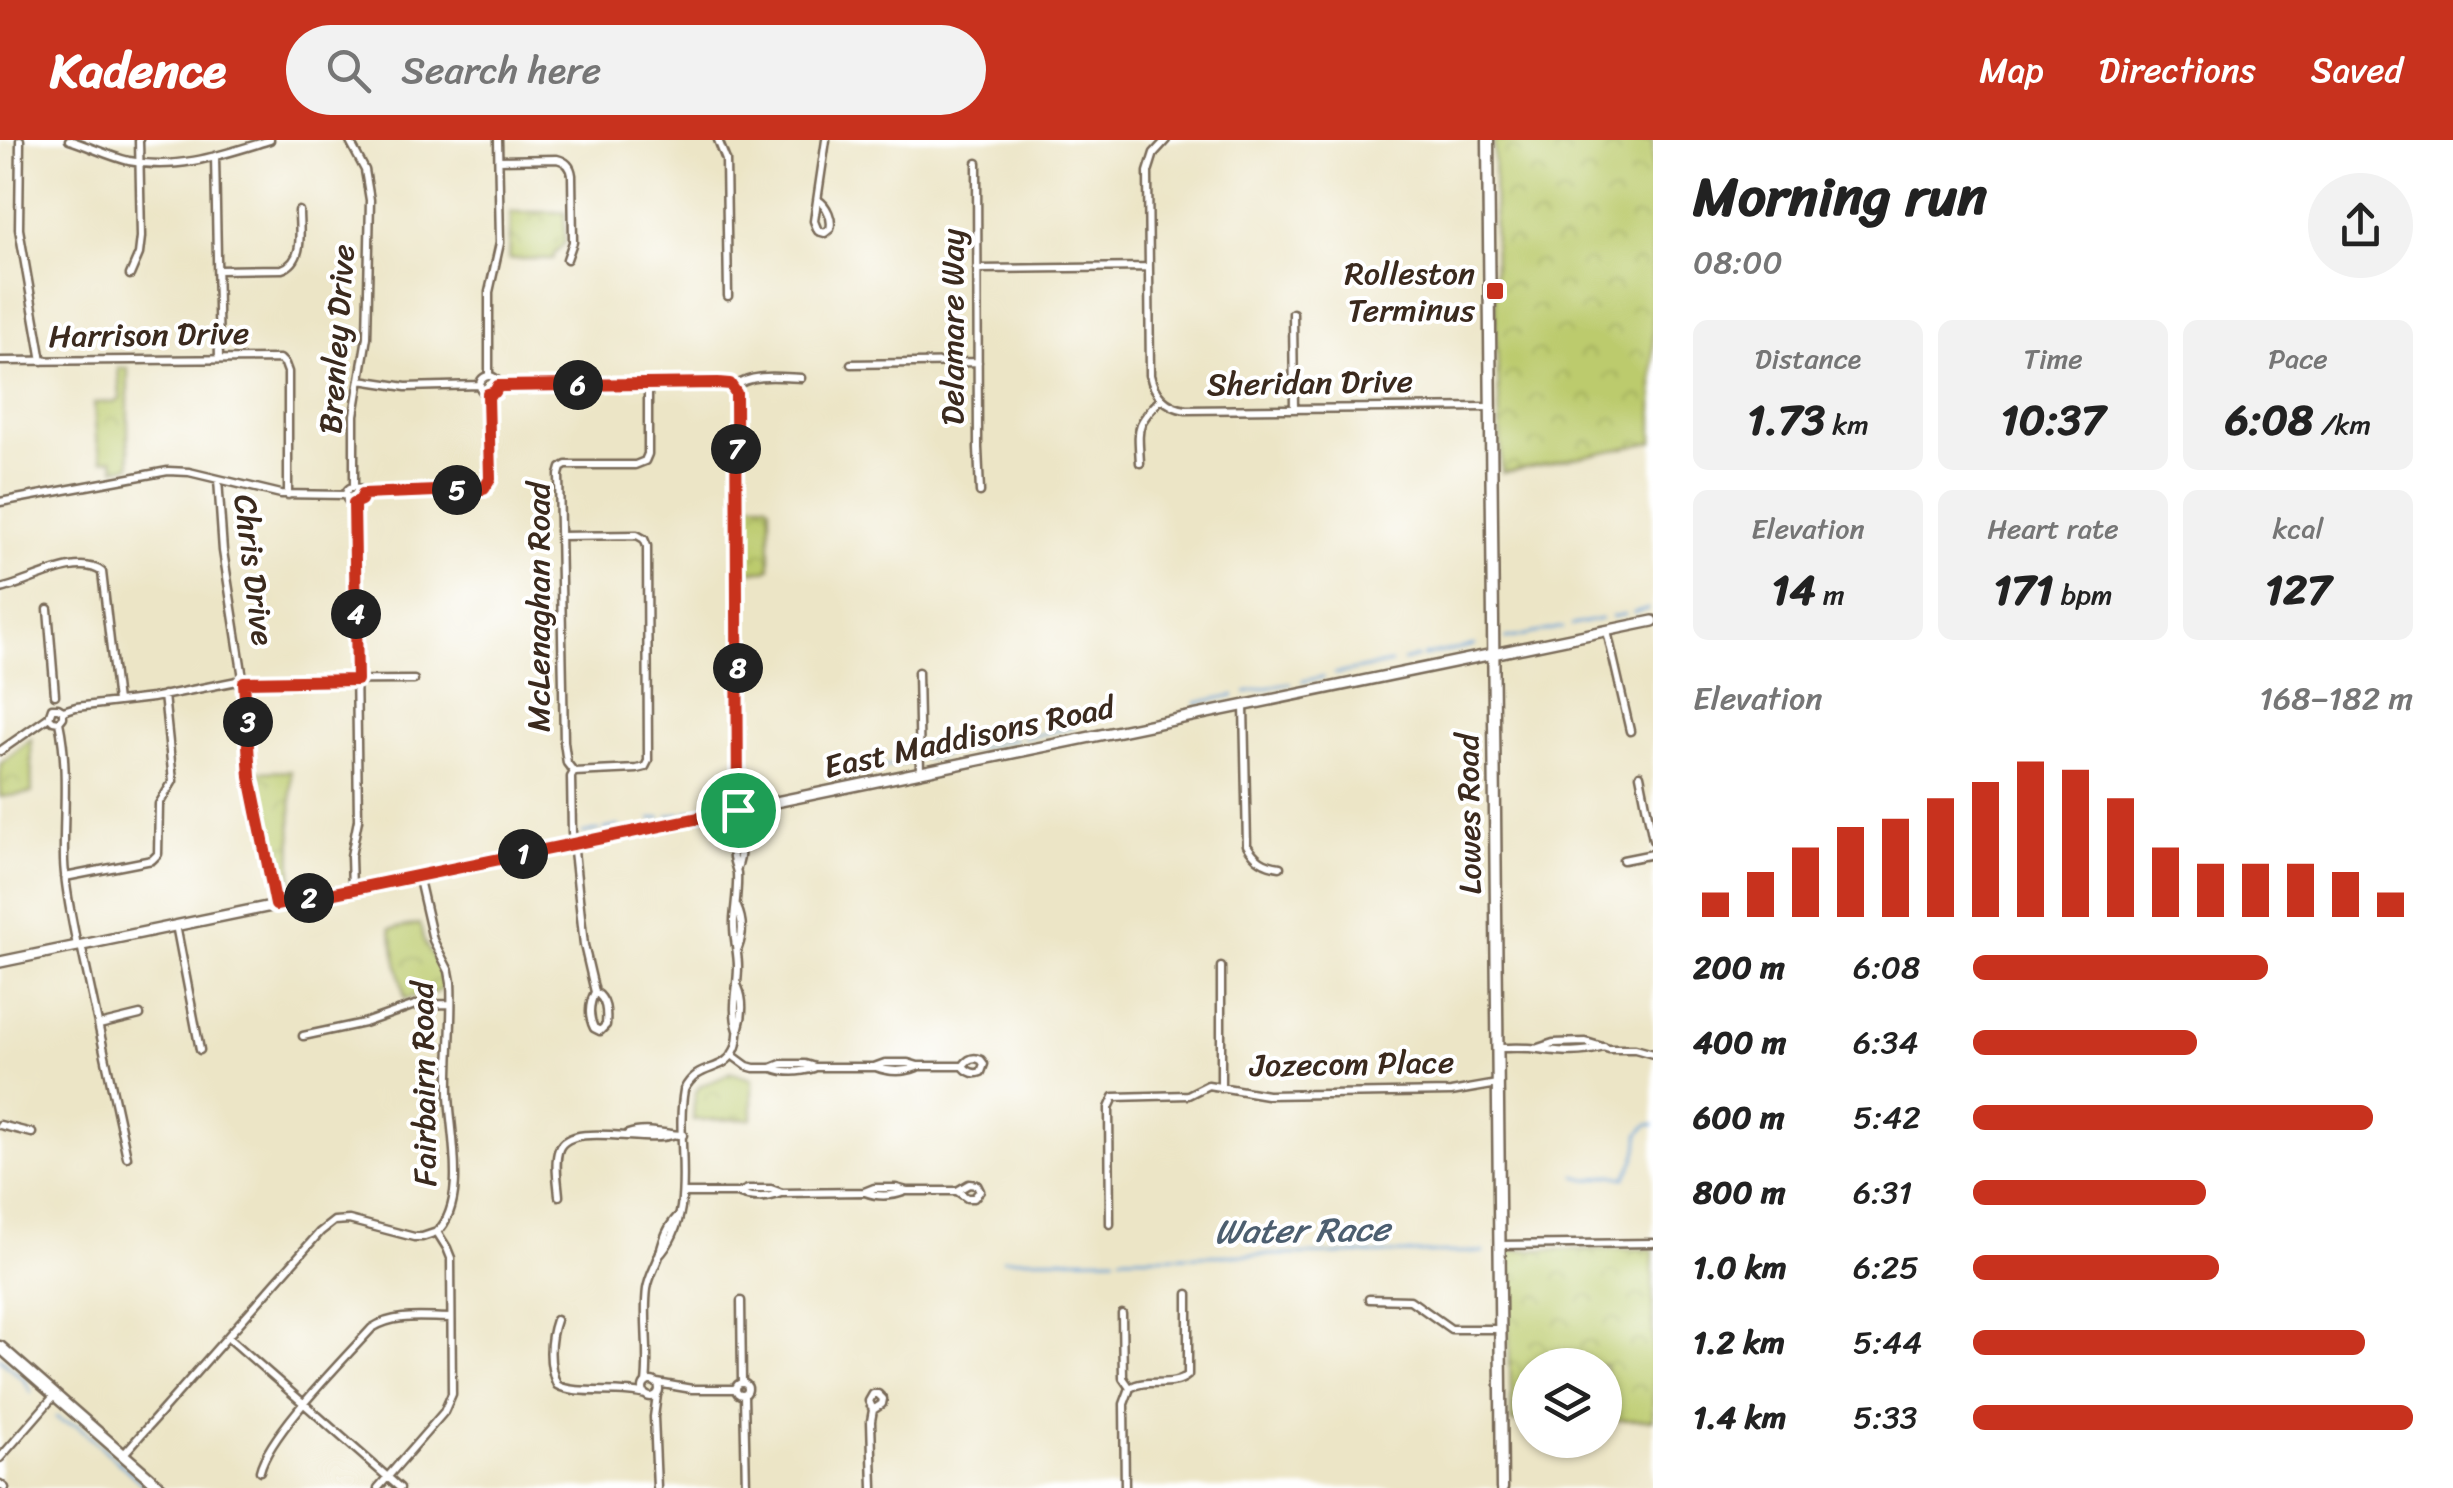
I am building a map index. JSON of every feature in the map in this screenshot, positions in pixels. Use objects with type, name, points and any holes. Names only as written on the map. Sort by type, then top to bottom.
[{"type":"main road","name":"Lowes Road","points":[[1488,140],[1502,1488]]},
{"type":"main road","points":[[0,1347],[161,1488]]},
{"type":"street","points":[[20,140],[19,229],[42,361]]},
{"type":"street","points":[[68,140],[120,158],[179,163],[270,140]]},
{"type":"street","points":[[130,275],[141,237],[139,140]]},
{"type":"street","name":"Brenley Drive","points":[[349,140],[365,170],[370,200],[367,338],[354,414],[354,486]]},
{"type":"street","points":[[488,376],[489,292],[500,243],[498,140]]},
{"type":"street","points":[[718,140],[726,160],[728,296]]},
{"type":"street","points":[[818,200],[832,224],[825,233],[814,225],[814,206],[826,140]]},
{"type":"street","name":"Sheridan Drive","points":[[1166,140],[1148,165],[1150,374],[1161,398],[1186,410],[1490,406]]},
{"type":"street","points":[[214,156],[219,359]]},
{"type":"street","points":[[499,160],[557,159],[570,168],[573,237],[567,259]]},
{"type":"street","name":"Delamare Way","points":[[977,162],[980,492]]},
{"type":"street","points":[[218,270],[290,267],[298,257],[299,211]]},
{"type":"street","points":[[977,269],[1149,267]]},
{"type":"street","points":[[1293,313],[1294,408]]},
{"type":"street","name":"Harrison Drive","points":[[0,361],[276,358],[288,372],[288,495]]},
{"type":"street","points":[[850,364],[978,362]]},
{"type":"street","points":[[480,386],[488,376]]},
{"type":"street","points":[[488,376],[498,386]]},
{"type":"street","points":[[734,387],[744,380],[800,378]]},
{"type":"street","points":[[360,380],[406,387],[480,386]]},
{"type":"street","points":[[498,386],[725,383],[734,387]]},
{"type":"street","name":"McLenaghan Road","points":[[594,992],[584,952],[574,844],[574,772],[566,763],[564,742],[558,475],[561,468],[570,465],[635,464],[646,459],[648,384]]},
{"type":"street","points":[[480,386],[488,394],[498,386]]},
{"type":"street","points":[[654,1417],[643,1391],[649,1350],[647,1290],[660,1245],[678,1216],[683,1193],[682,1101],[686,1085],[697,1073],[720,1065],[732,1055],[738,1030],[734,996],[738,986],[738,949],[734,940],[737,869],[733,860],[738,810],[734,387]]},
{"type":"street","points":[[363,494],[484,489],[490,479],[488,394]]},
{"type":"street","points":[[1140,463],[1138,428],[1141,419],[1161,398]]},
{"type":"street","points":[[0,502],[168,470],[288,495],[346,494]]},
{"type":"street","name":"Chris Drive","points":[[218,479],[223,551],[244,682],[250,777],[276,905]]},
{"type":"street","points":[[354,486],[363,494],[354,503],[346,494],[354,486]]},
{"type":"street","points":[[352,889],[350,866],[358,828],[354,503]]},
{"type":"street","points":[[560,536],[637,535],[644,538],[647,546],[648,762],[637,770],[574,772]]},
{"type":"street","points":[[0,590],[44,573],[86,565],[102,572],[118,702]]},
{"type":"street","points":[[48,609],[55,695]]},
{"type":"street","name":"East Maddisons Road","points":[[0,962],[1653,621]]},
{"type":"street","points":[[1607,631],[1630,731]]},
{"type":"street","points":[[918,672],[920,772]]},
{"type":"street","points":[[49,717],[55,707],[63,711],[244,682],[414,680]]},
{"type":"street","points":[[66,877],[152,860],[158,854],[158,804],[173,781],[164,696]]},
{"type":"street","points":[[1244,706],[1247,845],[1265,864],[1280,867]]},
{"type":"street","points":[[59,722],[63,711]]},
{"type":"street","points":[[49,717],[59,722]]},
{"type":"street","points":[[0,751],[49,717]]},
{"type":"street","points":[[59,722],[66,788],[66,877],[126,1157]]},
{"type":"street","points":[[1640,775],[1653,840]]},
{"type":"street","points":[[1623,860],[1653,854]]},
{"type":"street","name":"Fairbairn Road","points":[[418,876],[432,937],[450,976],[449,1093],[455,1170],[450,1209],[445,1224],[436,1232]]},
{"type":"street","points":[[176,925],[200,1050]]},
{"type":"street","points":[[1221,967],[1221,1088]]},
{"type":"street","points":[[594,992],[602,997],[606,1012],[606,1025],[600,1031],[590,1020],[594,992]]},
{"type":"street","points":[[302,1036],[364,1023],[421,1004],[451,1004]]},
{"type":"street","points":[[99,1025],[140,1015]]},
{"type":"street","points":[[1496,1048],[1584,1053],[1604,1047],[1653,1054]]},
{"type":"street","points":[[732,1055],[748,1066],[771,1068],[781,1064],[885,1070],[963,1066]]},
{"type":"street","name":"Jozecom Place","points":[[1110,1224],[1109,1108],[1111,1100],[1118,1096],[1188,1095],[1208,1086],[1268,1094],[1451,1092],[1498,1084]]},
{"type":"street","points":[[0,1125],[32,1133]]},
{"type":"street","points":[[559,1196],[558,1154],[564,1140],[575,1136],[661,1138],[683,1134]]},
{"type":"street","points":[[683,1193],[739,1193],[748,1189],[782,1193],[885,1188],[957,1191]]},
{"type":"street","points":[[124,1455],[334,1220],[349,1220],[414,1237],[436,1232],[451,1258],[451,1400],[378,1488]]},
{"type":"street","points":[[1499,1245],[1653,1243]]},
{"type":"street","points":[[1125,1488],[1124,1404],[1130,1388],[1139,1383],[1180,1381],[1188,1376],[1188,1294]]},
{"type":"street","points":[[1369,1299],[1410,1300],[1451,1330],[1500,1329]]},
{"type":"street","points":[[741,1301],[742,1383],[748,1389],[744,1396],[746,1488]]},
{"type":"street","points":[[1122,1314],[1123,1378],[1130,1388]]},
{"type":"street","points":[[260,1471],[270,1448],[305,1404],[377,1325],[394,1318],[451,1318]]},
{"type":"street","points":[[556,1320],[551,1343],[557,1385],[567,1390],[612,1390],[651,1398],[692,1389]]},
{"type":"street","points":[[228,1336],[400,1488]]},
{"type":"street","points":[[649,1350],[660,1390],[654,1417],[657,1488]]},
{"type":"street","points":[[612,1390],[651,1381],[692,1389],[735,1389]]},
{"type":"street","points":[[735,1389],[742,1383]]},
{"type":"street","points":[[735,1389],[744,1396]]},
{"type":"street","points":[[0,1458],[55,1395]]},
{"type":"street","points":[[873,1488],[874,1410]]},
{"type":"green space","points":[[1494,140],[1653,140],[1653,442],[1502,473]]},
{"type":"green space","points":[[511,212],[565,212],[565,243],[553,259],[509,259]]},
{"type":"green space","points":[[118,368],[128,368],[131,466],[115,469],[113,459],[102,460],[94,403],[120,399]]},
{"type":"green space","points":[[744,503],[770,506],[770,568],[766,571],[745,571]]},
{"type":"green space","points":[[31,739],[32,793],[0,797],[0,764]]},
{"type":"green space","points":[[291,771],[292,890],[286,892],[281,889],[257,772]]},
{"type":"green space","points":[[420,924],[424,942],[440,970],[442,987],[436,993],[405,999],[390,929]]},
{"type":"green space","points":[[731,1072],[752,1079],[752,1119],[693,1120],[698,1089]]},
{"type":"green space","points":[[1653,1249],[1653,1420],[1622,1420],[1622,1348],[1512,1348],[1512,1422],[1506,1250]]},
{"type":"waterway","name":"Water Race","points":[[1634,612],[1648,609]]},
{"type":"waterway","name":"Water Race","points":[[1612,617],[1625,614]]},
{"type":"waterway","name":"Water Race","points":[[1572,625],[1601,619]]},
{"type":"waterway","name":"Water Race","points":[[1506,639],[1563,627]]},
{"type":"waterway","name":"Water Race","points":[[1423,656],[1475,645]]},
{"type":"waterway","name":"Water Race","points":[[1403,661],[1417,657]]},
{"type":"waterway","name":"Water Race","points":[[1335,674],[1391,663]]},
{"type":"waterway","name":"Water Race","points":[[1303,681],[1323,677]]},
{"type":"waterway","name":"Water Race","points":[[1246,692],[1291,683]]},
{"type":"waterway","name":"Water Race","points":[[1196,703],[1234,695]]},
{"type":"waterway","name":"Water Race","points":[[1023,738],[1074,727]]},
{"type":"waterway","name":"Water Race","points":[[967,750],[1016,739]]},
{"type":"waterway","name":"Water Race","points":[[951,753],[958,752]]},
{"type":"waterway","name":"Water Race","points":[[923,759],[946,754]]},
{"type":"waterway","name":"Water Race","points":[[866,771],[916,760]]},
{"type":"waterway","name":"Water Race","points":[[846,777],[861,772]]},
{"type":"waterway","name":"Water Race","points":[[709,807],[724,804]]},
{"type":"waterway","name":"Water Race","points":[[686,812],[698,810]]},
{"type":"waterway","name":"Water Race","points":[[668,816],[680,813]]},
{"type":"waterway","name":"Water Race","points":[[651,819],[661,817]]},
{"type":"waterway","name":"Water Race","points":[[605,829],[619,826]]},
{"type":"waterway","name":"Water Race","points":[[583,833],[599,830]]},
{"type":"waterway","name":"Water Race","points":[[1576,1176],[1587,1180],[1612,1175],[1625,1178],[1636,1157],[1639,1134],[1648,1124],[1653,1125]]},
{"type":"waterway","name":"Water Race","points":[[1121,1257],[1483,1252]]},
{"type":"waterway","name":"Water Race","points":[[1003,1259],[1115,1258]]},
{"type":"waterway","points":[[0,1358],[31,1392]]},
{"type":"waterway","points":[[56,1417],[77,1425],[147,1488]]},
{"type":"place","name":"Rolleston Terminus","points":[[1495,291]]},
{"type":"route","points":[[730,384],[736,398],[738,810],[276,905],[250,777],[244,682],[357,680],[354,503],[363,494],[484,489],[490,479],[488,394],[498,386],[730,384]]}]
